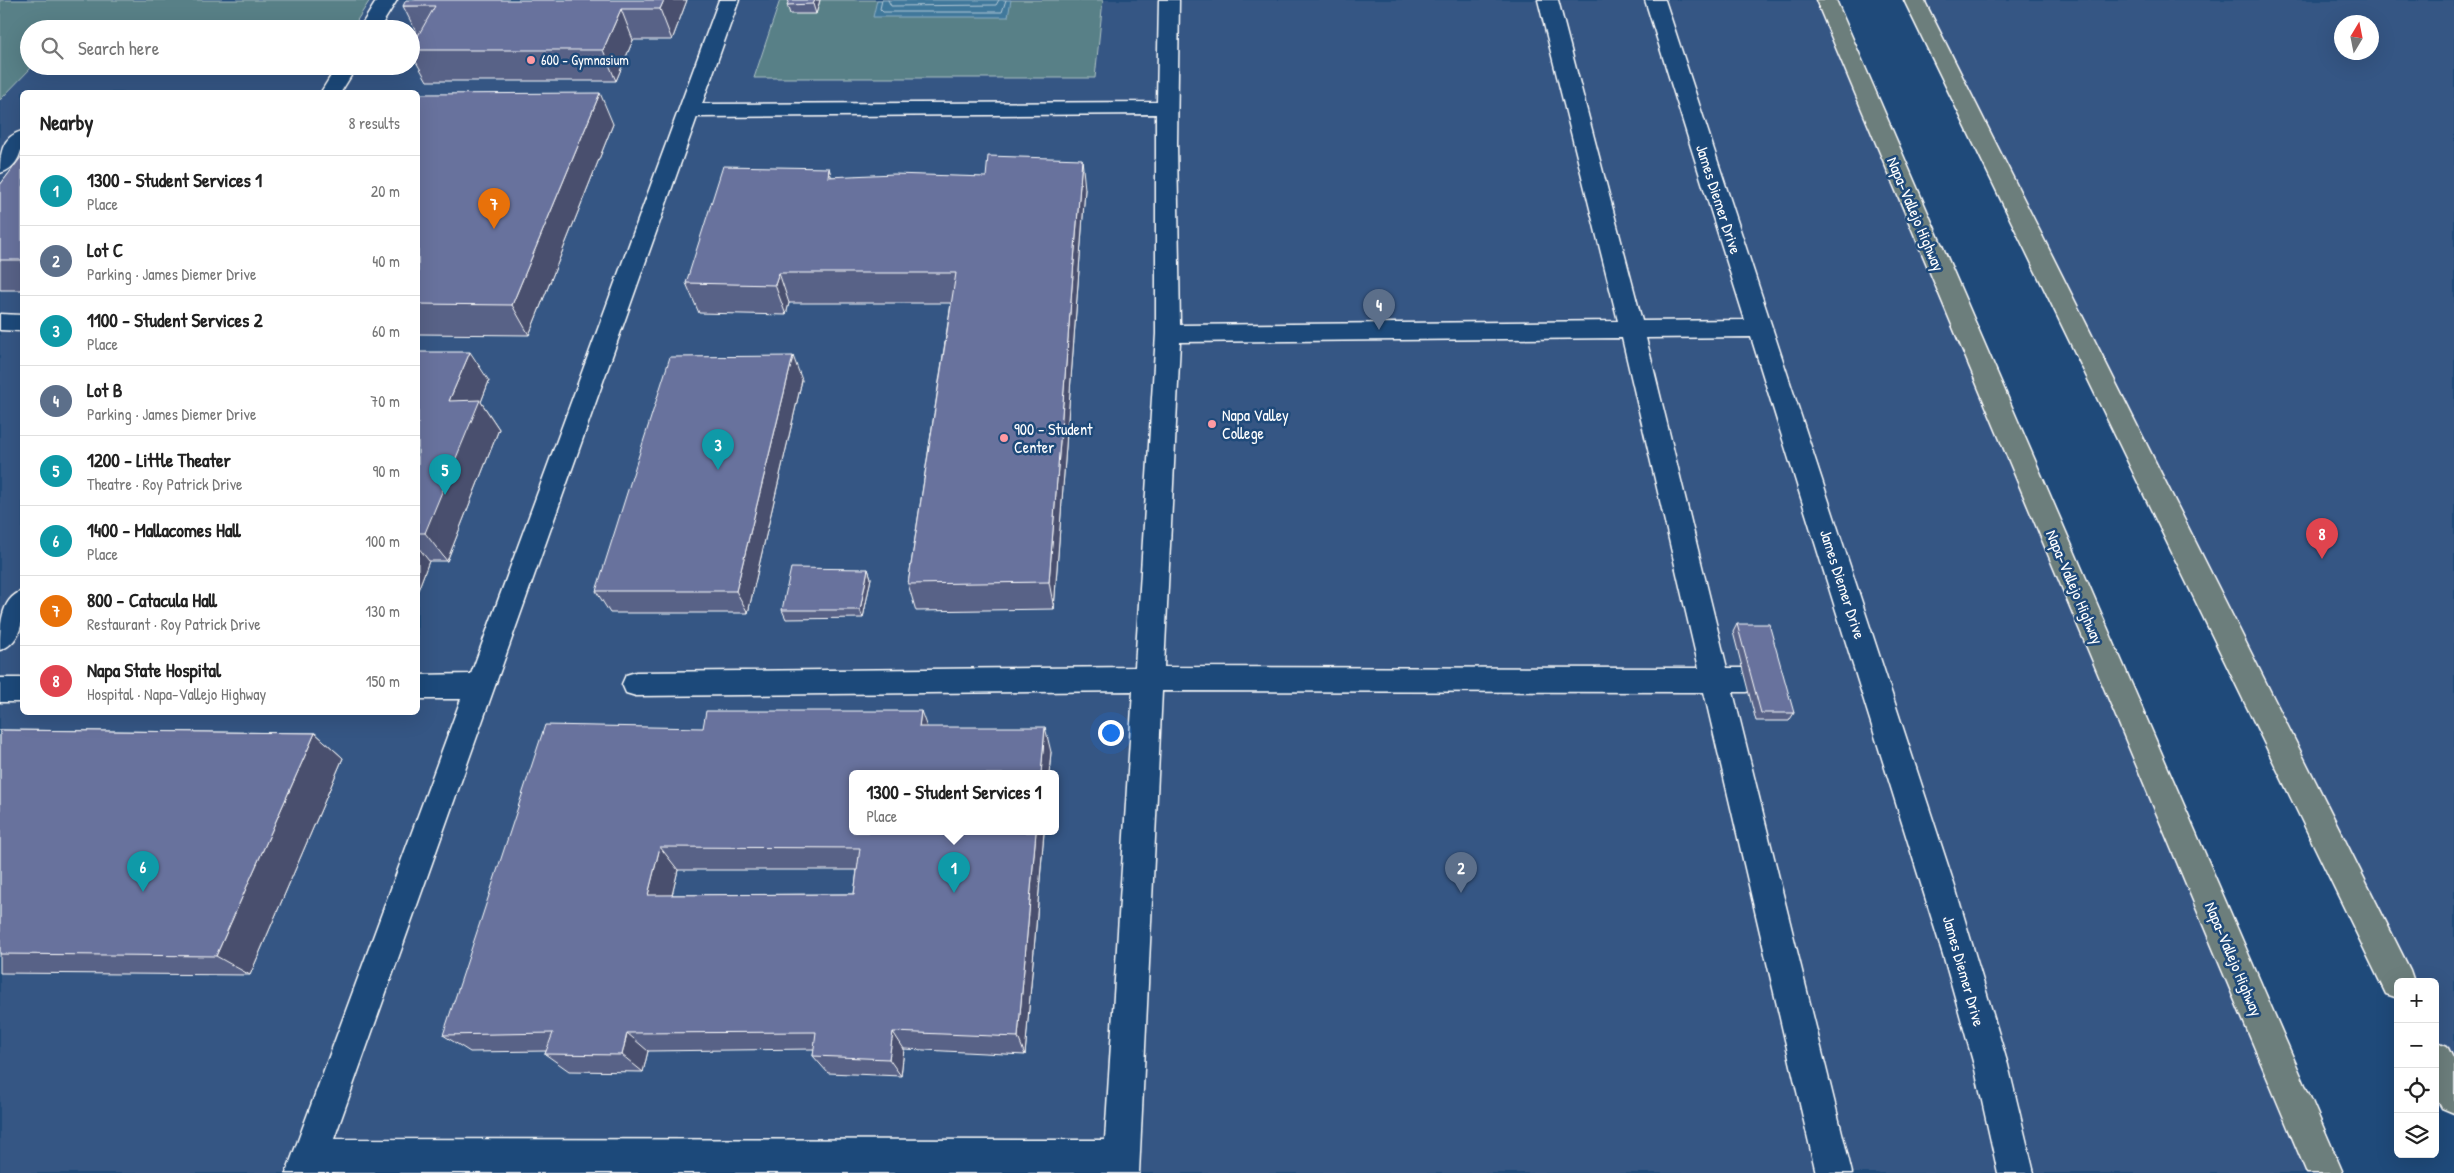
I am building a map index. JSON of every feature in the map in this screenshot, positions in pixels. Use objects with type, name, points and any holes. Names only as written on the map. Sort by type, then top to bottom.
[{"type":"main road","name":"Napa-Vallejo Highway","points":[[1826,0],[2325,1173]]},
{"type":"main road","points":[[1914,0],[2396,978]]},
{"type":"main road","points":[[2439,1066],[2454,1096]]},
{"type":"street","points":[[375,20],[387,0]]},
{"type":"street","points":[[729,0],[307,1165],[786,1156],[1121,1166],[1147,679],[1168,334],[1168,0]]},
{"type":"street","points":[[1548,0],[1632,329],[1834,1173]]},
{"type":"street","name":"James Diemer Drive","points":[[1655,0],[1761,328],[1974,1003],[2005,1119],[2016,1173]]},
{"type":"street","points":[[332,90],[341,75]]},
{"type":"street","points":[[689,111],[1167,108]]},
{"type":"street","points":[[0,166],[20,141]]},
{"type":"street","points":[[0,322],[20,323]]},
{"type":"street","points":[[1168,334],[1761,328]]},
{"type":"street","points":[[0,638],[20,605]]},
{"type":"street","points":[[636,684],[1147,679],[1746,680]]},
{"type":"street","points":[[420,686],[480,686]]},
{"type":"street","points":[[0,690],[20,690]]},
{"type":"shaded area","name":"Napa Valley College","points":[[0,0],[1826,0],[2325,1173],[0,1173]]},
{"type":"shaded area","points":[[1914,0],[2454,0],[2454,1096],[2439,1066],[2439,978],[2396,978]]},
{"type":"green space","points":[[0,0],[370,0],[357,20],[20,20],[20,75],[24,75],[0,100]]},
{"type":"green space","points":[[780,0],[1103,0],[1095,78],[754,78]]},
{"type":"water","points":[[877,0],[1011,0],[1008,17],[873,17]]},
{"type":"building","points":[[406,0],[664,0],[660,9],[621,9],[603,50],[420,50],[420,32],[435,6],[403,6]]},
{"type":"building","points":[[789,0],[815,0],[813,4],[787,5]]},
{"type":"building","points":[[600,93],[512,305],[420,304],[420,94]]},
{"type":"building","name":"900 - Student Center","points":[[988,156],[1082,159],[1049,582],[908,584],[956,273],[779,273],[775,285],[686,283],[723,166],[829,168],[828,177],[894,174],[986,177]]},
{"type":"building","points":[[20,159],[20,260],[0,260],[0,185]]},
{"type":"building","points":[[420,352],[470,352],[449,401],[480,400],[425,533],[420,533]]},
{"type":"building","points":[[793,356],[736,591],[596,591],[670,357]]},
{"type":"building","points":[[791,568],[868,569],[860,610],[782,610]]},
{"type":"building","points":[[1737,624],[1769,624],[1794,713],[1761,713]]},
{"type":"building","points":[[706,711],[921,711],[919,727],[1045,727],[1041,770],[849,770],[849,835],[1036,835],[1018,1037],[893,1032],[889,1059],[813,1056],[816,1032],[627,1033],[622,1055],[545,1054],[553,1033],[443,1035],[545,725],[703,728]],"holes":[[[660,847],[860,848],[854,894],[648,895]]]},
{"type":"building","points":[[0,730],[315,733],[216,956],[0,954]]},
{"type":"place","name":"600 - Gymnasium","points":[[531,60]]},
{"type":"place","name":"800 - Catacula Hall","points":[[494,229]]},
{"type":"place","name":"Lot B","points":[[1379,330]]},
{"type":"place","name":"Napa Valley College","points":[[1212,424]]},
{"type":"place","name":"900 - Student Center","points":[[1004,438]]},
{"type":"place","name":"1100 - Student Services 2","points":[[718,470]]},
{"type":"place","name":"1200 - Little Theater","points":[[445,495]]},
{"type":"place","name":"Napa State Hospital","points":[[2322,559]]},
{"type":"place","name":"1400 - Mallacomes Hall","points":[[143,892]]},
{"type":"place","name":"1300 - Student Services 1","points":[[954,893]]},
{"type":"place","name":"Lot C","points":[[1461,893]]}]
